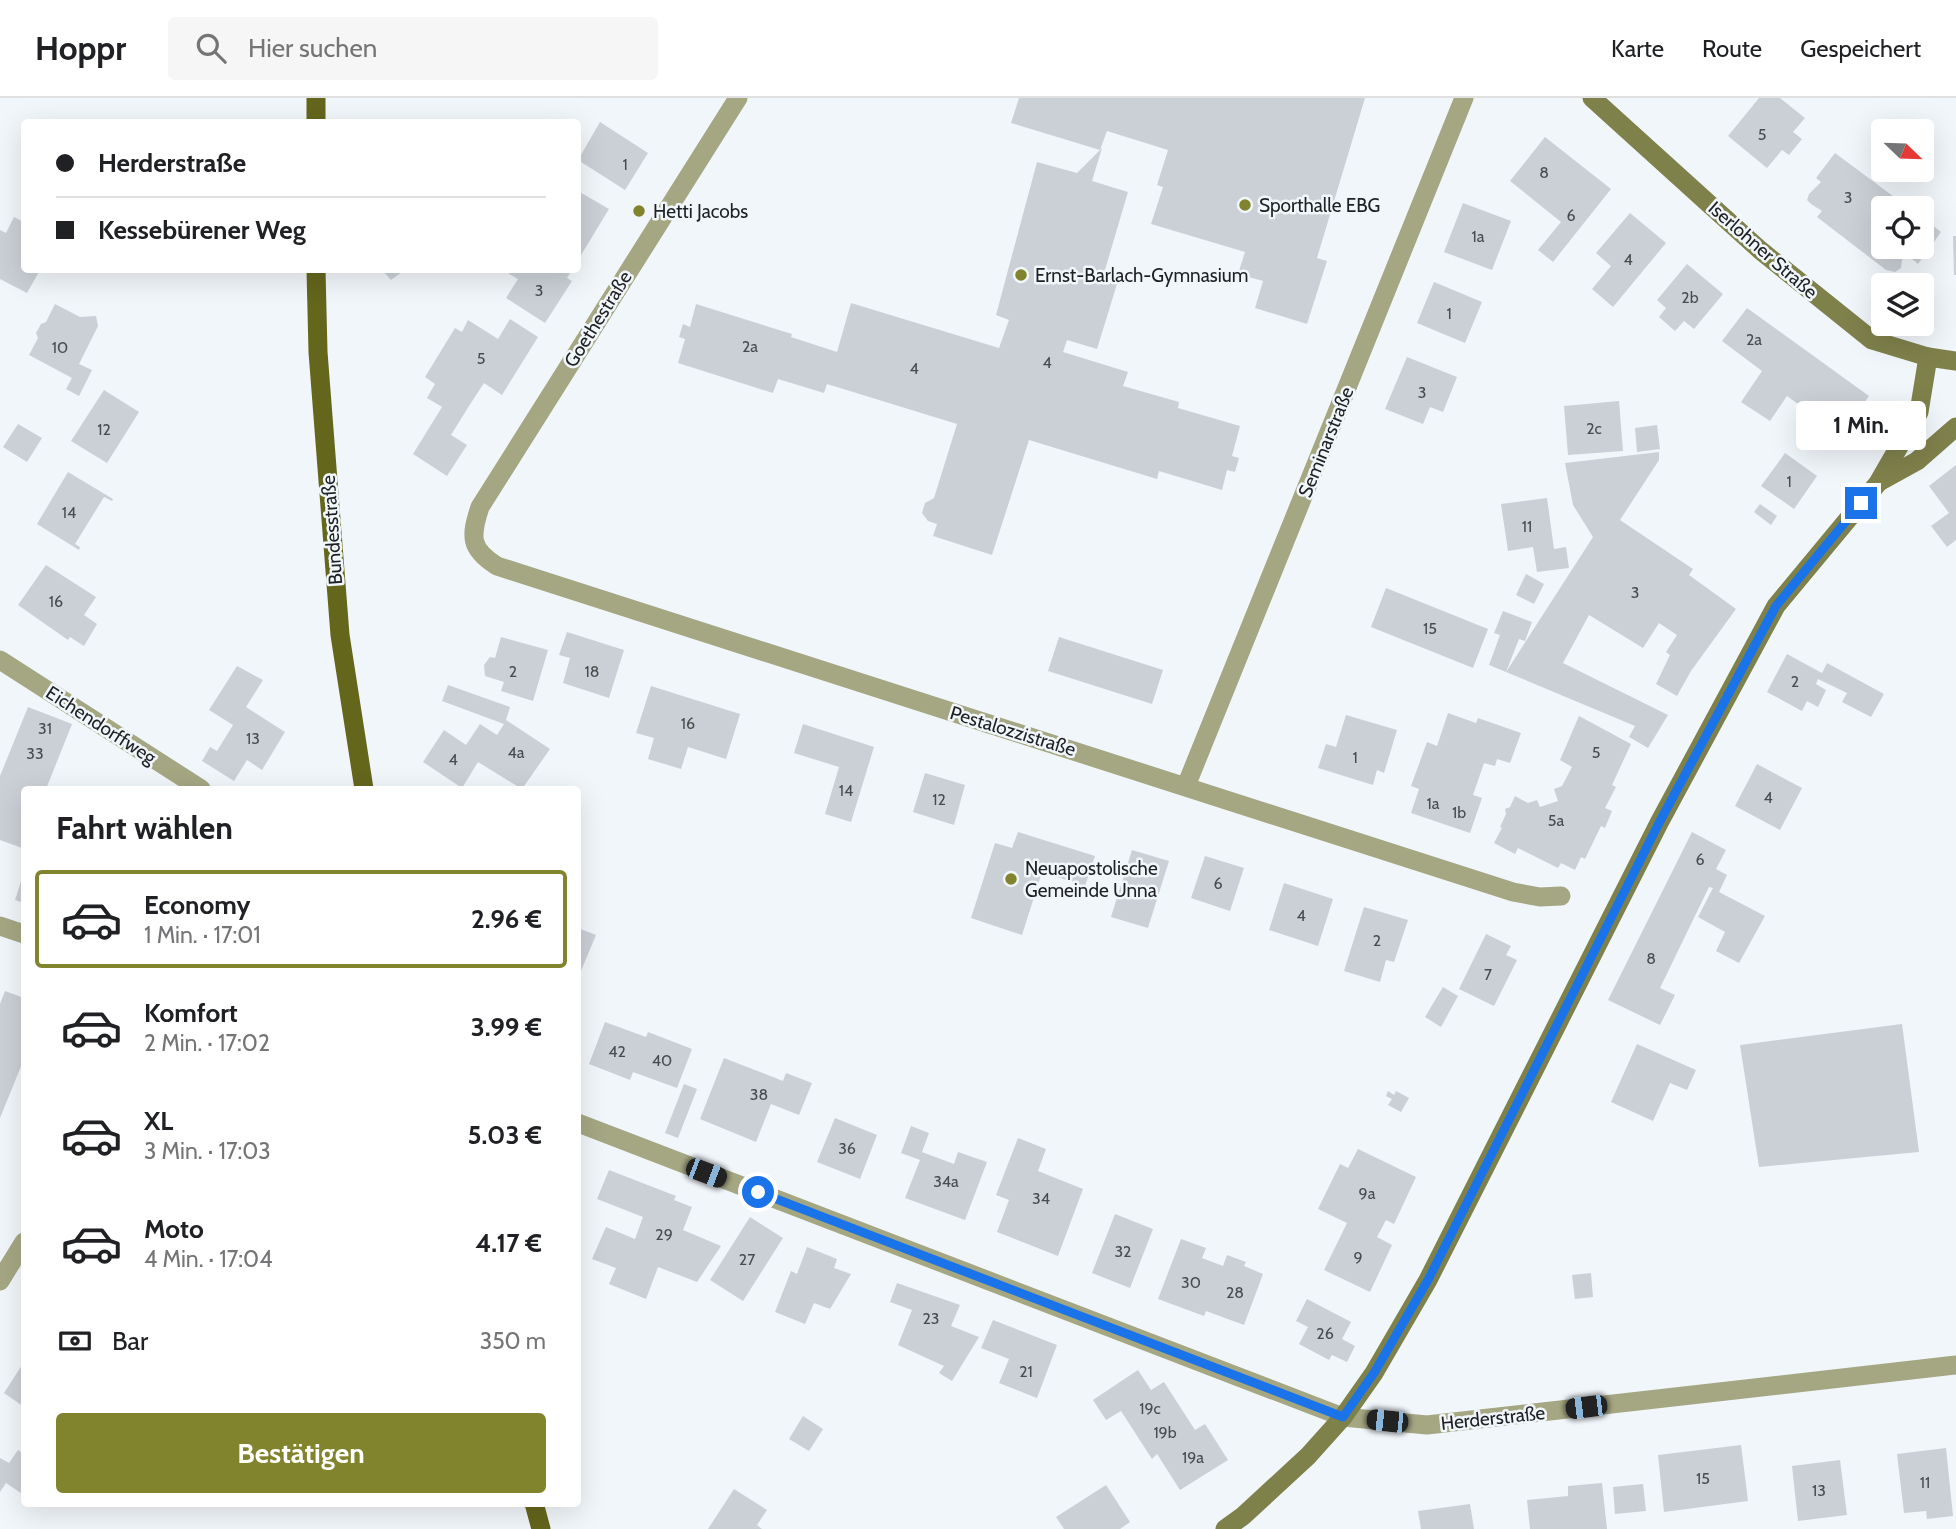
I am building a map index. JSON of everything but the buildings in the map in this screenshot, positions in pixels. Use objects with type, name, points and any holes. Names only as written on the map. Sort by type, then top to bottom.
[{"type":"main road","points":[[316,119],[317,98]]},
{"type":"main road","name":"Iserlohner Straße","points":[[1594,99],[1760,250],[1872,340],[1928,357],[1956,361]]},
{"type":"main road","name":"Bundesstraße","points":[[316,273],[318,352],[340,635],[364,786]]},
{"type":"main road","points":[[1225,1529],[1243,1516],[1308,1456],[1343,1417],[1374,1373],[1428,1280],[1659,823],[1776,606],[1878,483],[1919,412],[1928,357]]},
{"type":"main road","points":[[1878,483],[1917,461],[1956,427]]},
{"type":"main road","points":[[535,1507],[541,1529]]},
{"type":"street","name":"Goethestraße","points":[[474,545],[474,526],[480,507],[738,98]]},
{"type":"street","name":"Seminarstraße","points":[[1186,786],[1464,98]]},
{"type":"street","name":"Pestalozzistraße","points":[[474,545],[483,557],[497,566],[1513,892],[1540,897],[1561,896]]},
{"type":"street","name":"Eichendorffweg","points":[[0,660],[196,786]]},
{"type":"street","points":[[0,926],[21,933]]},
{"type":"street","name":"Herderstraße","points":[[581,1124],[1343,1417],[1427,1425],[1956,1365]]},
{"type":"street","points":[[0,1281],[21,1247]]},
{"type":"place","name":"Sporthalle EBG","points":[[1245,205]]},
{"type":"place","name":"Hetti Jacobs","points":[[639,211]]},
{"type":"place","name":"Ernst-Barlach-Gymnasium","points":[[1021,275]]},
{"type":"place","name":"Neuapostolische Gemeinde Unna","points":[[1011,879]]},
{"type":"route","points":[[758,1192],[1343,1417],[1374,1373],[1428,1280],[1659,823],[1776,606],[1861,503]]}]
